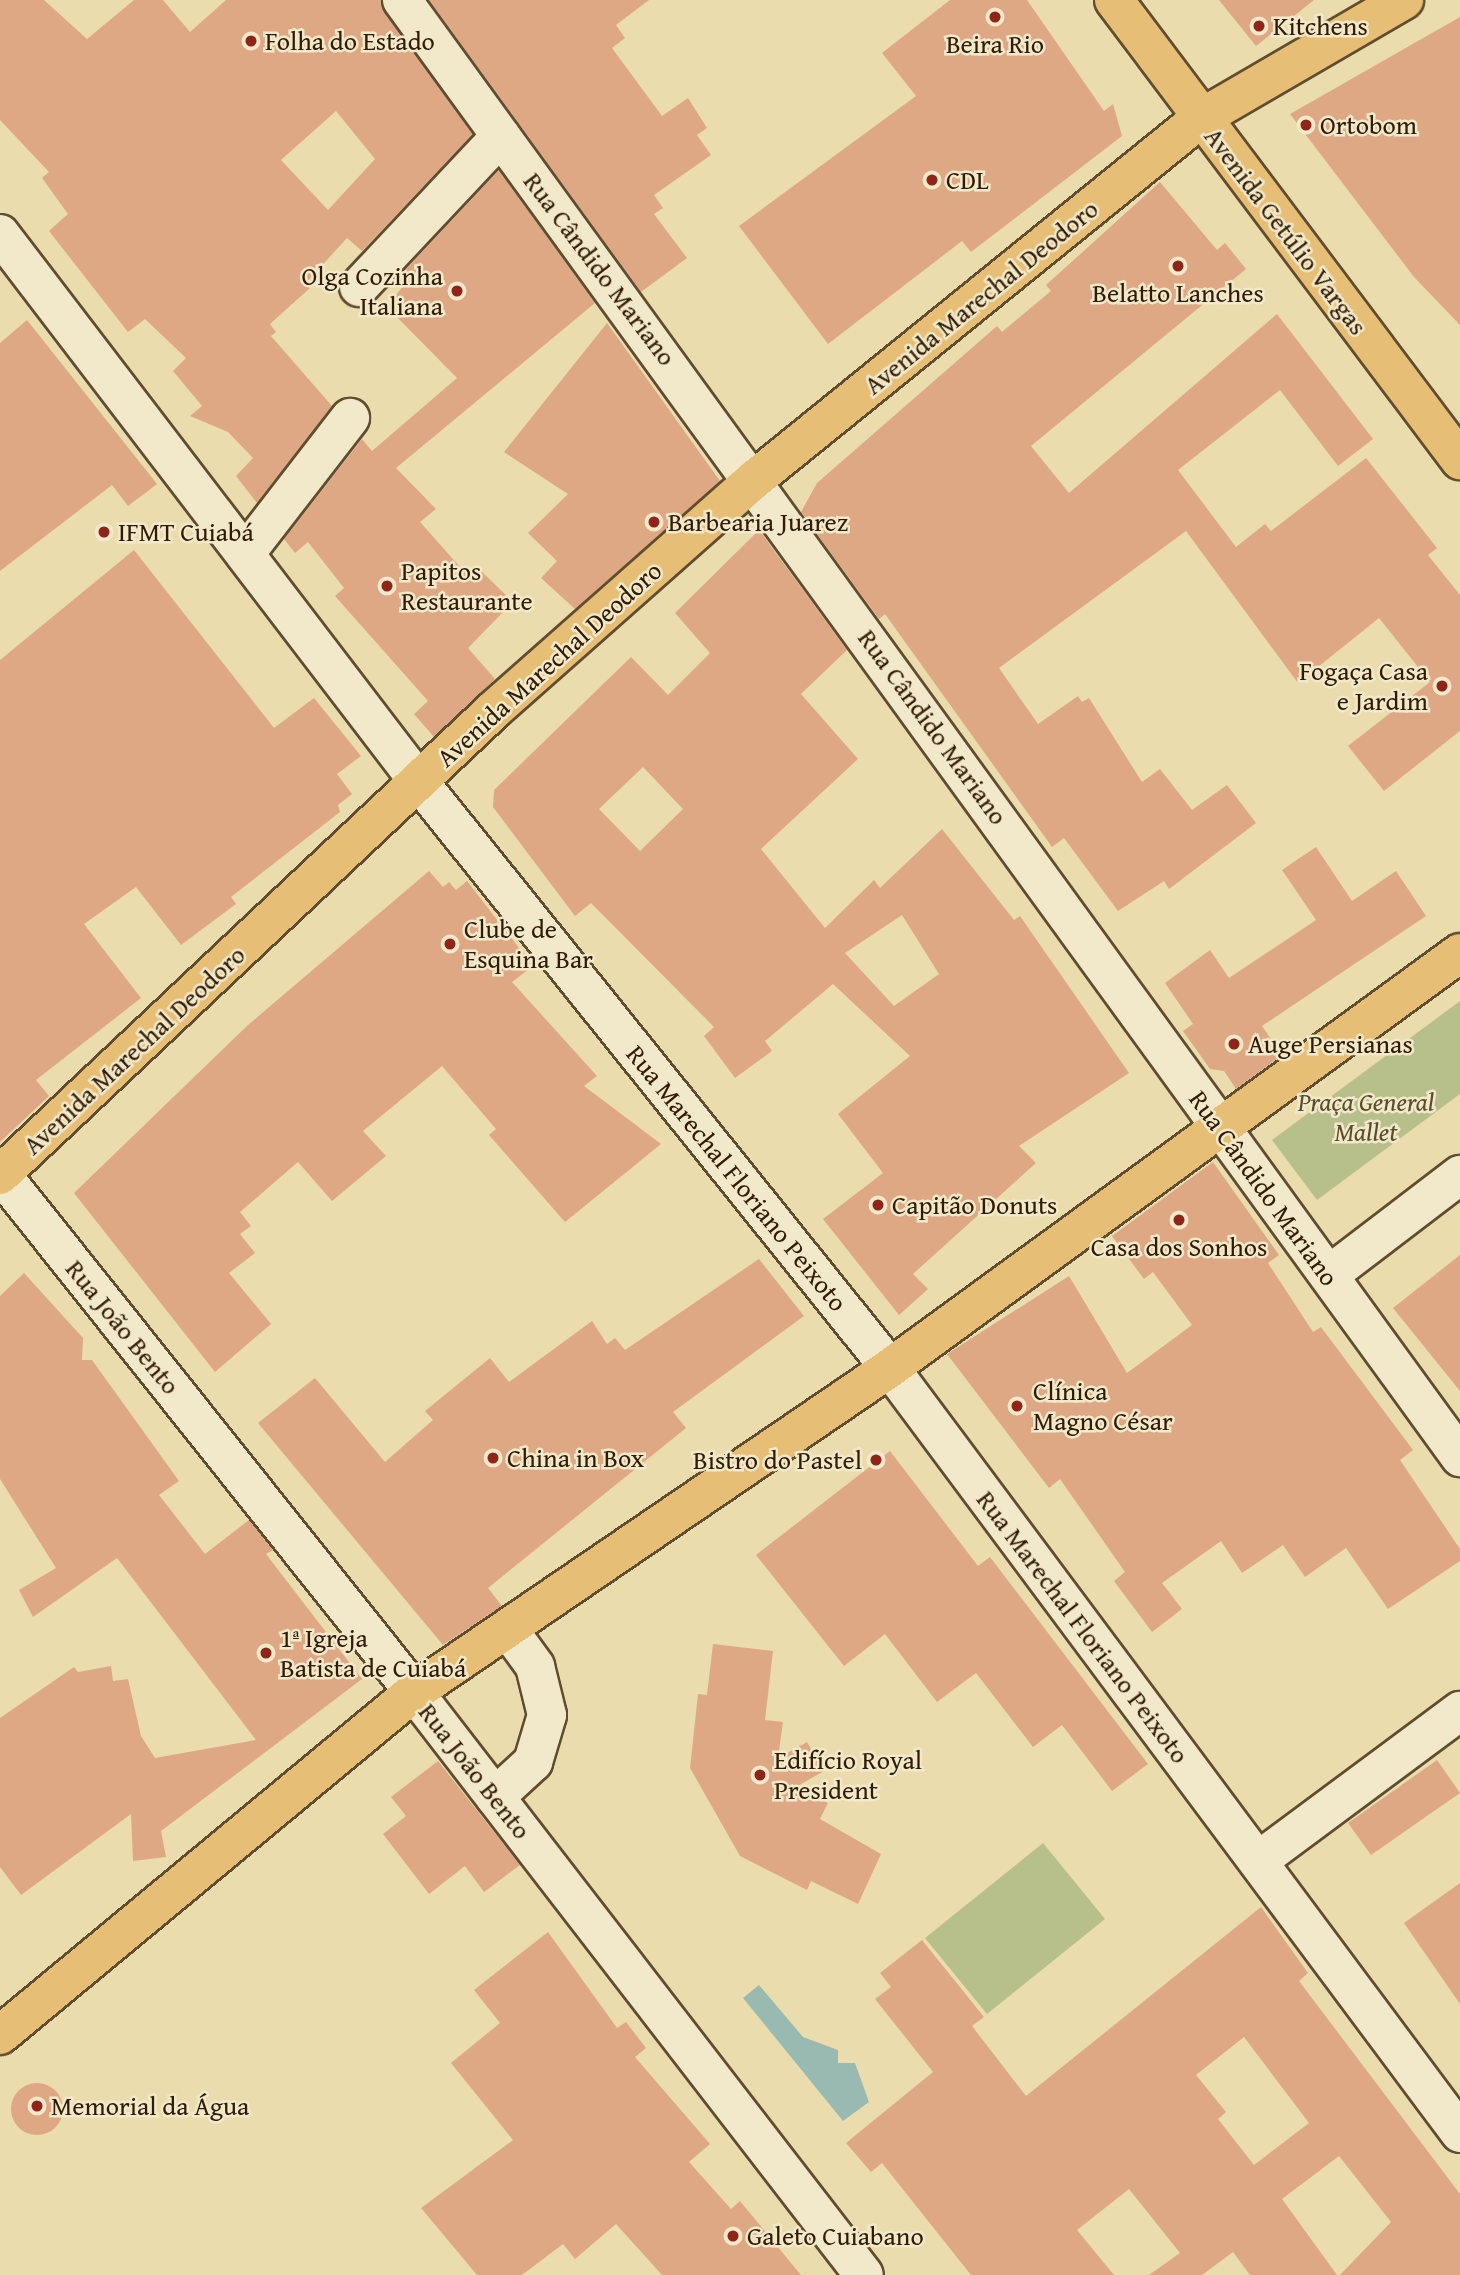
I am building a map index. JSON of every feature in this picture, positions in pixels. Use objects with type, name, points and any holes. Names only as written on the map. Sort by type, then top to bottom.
[{"type":"main road","name":"Avenida Getúlio Vargas","points":[[1114,0],[1460,460]]},
{"type":"main road","name":"Avenida Marechal Deodoro","points":[[1,1175],[419,782],[755,479],[1201,118],[1404,0]]},
{"type":"main road","points":[[0,2035],[414,1692],[890,1367],[1460,953]]},
{"type":"street","name":"Rua Cândido Mariano","points":[[402,0],[755,479],[1219,1128],[1460,1457]]},
{"type":"street","points":[[359,287],[502,136]]},
{"type":"street","name":"Rua Marechal Floriano Peixoto","points":[[2,241],[248,551],[419,782],[890,1367],[1460,2133]]},
{"type":"street","points":[[248,551],[350,418]]},
{"type":"street","name":"Rua João Bento","points":[[1,1175],[414,1692],[864,2275]]},
{"type":"street","points":[[1329,1275],[1460,1175]]},
{"type":"street","points":[[495,1797],[533,1762],[547,1715],[535,1666],[508,1629]]},
{"type":"street","points":[[1258,1861],[1460,1711]]},
{"type":"green space","name":"Praça General Mallet","points":[[1460,1001],[1460,1094],[1317,1200],[1272,1140]]},
{"type":"green space","points":[[1043,1843],[1105,1919],[987,2014],[925,1938]]},
{"type":"water","points":[[759,1985],[803,2037],[838,2050],[838,2063],[855,2063],[869,2102],[843,2121],[743,1998]]},
{"type":"building","points":[[0,0],[44,0],[87,39],[134,0],[163,0],[190,32],[226,0],[381,0],[473,134],[362,251],[347,238],[305,284],[310,288],[270,324],[276,332],[271,336],[332,406],[257,503],[236,476],[253,458],[228,432],[190,416],[202,406],[173,371],[186,358],[145,319],[128,332],[49,231],[68,214],[42,178],[49,172],[0,120]],"holes":[[[336,111],[375,159],[328,210],[281,160]]]},
{"type":"building","points":[[429,0],[649,0],[616,25],[625,38],[612,48],[662,116],[688,98],[707,128],[697,135],[711,155],[654,195],[663,208],[654,214],[687,258],[641,292]]},
{"type":"building","name":"CDL","points":[[950,0],[1027,0],[1104,111],[1113,104],[1122,136],[971,252],[962,241],[828,344],[739,226],[916,96],[882,53]]},
{"type":"building","name":"Kitchens","points":[[1219,0],[1314,0],[1256,46]]},
{"type":"building","points":[[1460,17],[1460,325],[1414,277],[1290,114]]},
{"type":"building","points":[[499,170],[595,303],[396,468],[436,509],[420,522],[469,577],[478,568],[513,602],[468,648],[495,679],[434,737],[414,714],[428,701],[335,596],[344,588],[308,542],[295,553],[284,539],[362,439],[372,451],[457,378],[387,307],[403,286],[396,280]]},
{"type":"building","points":[[1160,182],[1217,250],[1225,243],[1246,269],[1031,446],[1069,493],[1277,314],[1373,439],[1338,466],[1280,390],[1178,470],[1236,547],[1265,524],[1271,531],[1366,458],[1437,548],[1428,555],[1460,595],[1460,731],[1384,791],[1348,746],[1430,682],[1379,618],[1298,683],[1186,531],[999,668],[1038,724],[1078,696],[1082,702],[1089,698],[1142,782],[1160,769],[1192,810],[1227,785],[1256,823],[1169,889],[1164,881],[1118,911],[1064,838],[1052,847],[885,614],[879,619],[801,512],[817,483],[997,326],[1002,332],[1051,291],[1046,285]]},
{"type":"building","points":[[27,320],[157,484],[128,506],[112,485],[0,571],[0,343]]},
{"type":"building","points":[[607,323],[720,481],[575,609],[541,578],[557,561],[528,533],[568,494],[504,452]]},
{"type":"building","points":[[759,530],[847,650],[801,694],[858,759],[761,849],[825,928],[874,880],[880,888],[942,829],[1014,920],[1020,916],[1129,1073],[1019,1146],[1036,1163],[913,1274],[928,1289],[899,1315],[823,1219],[883,1173],[838,1114],[910,1056],[833,984],[765,1041],[772,1051],[735,1078],[704,1036],[714,1027],[591,903],[575,916],[493,807],[494,790],[631,657],[668,695],[710,653],[675,613]],"holes":[[[643,767],[683,809],[640,851],[599,809]],[[902,915],[939,974],[894,1006],[845,953]]]},
{"type":"building","name":"IFMT Cuiabá","points":[[134,550],[274,728],[314,698],[361,756],[337,774],[352,794],[338,805],[340,812],[231,897],[236,904],[181,945],[136,887],[84,924],[141,998],[36,1080],[49,1096],[0,1142],[0,660]]},
{"type":"building","points":[[1316,847],[1352,901],[1396,871],[1426,916],[1262,1026],[1282,1055],[1236,1089],[1224,1071],[1210,1069],[1183,1031],[1193,1024],[1165,983],[1210,950],[1229,978],[1316,920],[1282,870]]},
{"type":"building","points":[[429,871],[443,887],[449,882],[456,890],[467,881],[533,966],[512,982],[597,1076],[584,1086],[661,1144],[565,1222],[489,1135],[496,1129],[442,1066],[363,1131],[386,1156],[332,1201],[298,1162],[240,1212],[251,1226],[240,1234],[255,1253],[229,1273],[271,1324],[215,1372],[74,1193],[248,1025]]},
{"type":"building","points":[[1213,1162],[1279,1255],[1268,1263],[1313,1332],[1321,1327],[1413,1450],[1400,1460],[1460,1549],[1460,1561],[1388,1609],[1346,1548],[1305,1577],[1283,1545],[1242,1573],[1221,1541],[1162,1583],[1182,1609],[1152,1632],[1114,1581],[1125,1572],[1060,1479],[1049,1488],[947,1354],[1069,1276],[1127,1373],[1192,1325],[1153,1272],[1144,1279],[1112,1236]]},
{"type":"building","points":[[1460,1255],[1460,1391],[1393,1308]]},
{"type":"building","points":[[759,1259],[804,1316],[673,1412],[686,1428],[488,1588],[502,1606],[443,1645],[258,1423],[315,1378],[385,1462],[433,1420],[425,1411],[490,1358],[509,1382],[592,1321],[607,1344],[615,1338],[625,1350]]},
{"type":"building","points":[[24,1273],[83,1338],[82,1360],[92,1360],[179,1481],[159,1495],[205,1554],[249,1520],[273,1550],[266,1554],[362,1679],[161,1831],[166,1857],[133,1861],[131,1814],[21,1895],[0,1867],[0,1718],[74,1667],[78,1672],[111,1666],[113,1681],[128,1679],[141,1736],[155,1758],[256,1740],[117,1558],[33,1617],[19,1590],[56,1568],[0,1479],[0,1296]]},
{"type":"building","points":[[890,1451],[978,1566],[990,1557],[1148,1764],[1112,1791],[1062,1725],[1033,1747],[976,1673],[937,1702],[885,1634],[844,1666],[756,1555]]},
{"type":"building","name":"Edifício Royal President","points":[[713,1644],[773,1651],[765,1720],[783,1722],[778,1758],[807,1742],[824,1771],[794,1788],[828,1803],[820,1819],[881,1854],[858,1904],[811,1881],[807,1890],[740,1856],[690,1768],[698,1694],[707,1695]]},
{"type":"building","points":[[1437,1760],[1460,1793],[1371,1855],[1348,1823]]},
{"type":"building","points":[[438,1761],[520,1865],[484,1892],[465,1866],[429,1894],[383,1834],[406,1816],[391,1797]]},
{"type":"building","points":[[1460,1883],[1460,2004],[1404,1923]]},
{"type":"building","points":[[1261,1907],[1308,1973],[1299,1981],[1460,2194],[1460,2275],[1340,2275],[1391,2222],[1339,2156],[1282,2199],[1337,2275],[1250,2275],[1233,2252],[1202,2275],[1149,2275],[1180,2253],[1129,2189],[1077,2230],[1114,2275],[971,2275],[882,2163],[871,2172],[846,2143],[933,2072],[875,1999],[891,1987],[880,1973],[922,1940],[984,2017],[972,2026],[1026,2096]],"holes":[[[1244,2037],[1309,2123],[1254,2165],[1218,2119],[1226,2112],[1196,2075]]]},
{"type":"building","points":[[548,1932],[617,2028],[626,2022],[646,2048],[635,2057],[710,2144],[689,2162],[731,2209],[740,2201],[801,2275],[662,2275],[616,2224],[575,2259],[563,2244],[522,2275],[477,2275],[421,2208],[513,2140],[451,2063],[500,2023],[474,1990]]},
{"type":"building","name":"Memorial da Água","points":[[37,2083],[47,2085],[55,2091],[61,2099],[61,2119],[55,2127],[47,2133],[37,2135],[27,2133],[19,2127],[13,2119],[11,2109],[13,2099],[19,2091],[27,2085]]},
{"type":"place","name":"Beira Rio","points":[[995,17]]},
{"type":"place","name":"Kitchens","points":[[1259,26]]},
{"type":"place","name":"Folha do Estado","points":[[251,41]]},
{"type":"place","name":"Ortobom","points":[[1306,125]]},
{"type":"place","name":"CDL","points":[[932,180]]},
{"type":"place","name":"Belatto Lanches","points":[[1178,266]]},
{"type":"place","name":"Olga Cozinha Italiana","points":[[457,291]]},
{"type":"place","name":"Barbearia Juarez","points":[[654,522]]},
{"type":"place","name":"IFMT Cuiabá","points":[[104,532]]},
{"type":"place","name":"Papitos Restaurante","points":[[387,586]]},
{"type":"place","name":"Fogaça Casa e Jardim","points":[[1442,686]]},
{"type":"place","name":"Clube de Esquina Bar","points":[[450,944]]},
{"type":"place","name":"Auge Persianas","points":[[1234,1044]]},
{"type":"place","name":"Capitão Donuts","points":[[878,1205]]},
{"type":"place","name":"Casa dos Sonhos","points":[[1179,1220]]},
{"type":"place","name":"Clínica Magno César","points":[[1017,1406]]},
{"type":"place","name":"China in Box","points":[[493,1458]]},
{"type":"place","name":"Bistro do Pastel","points":[[876,1460]]},
{"type":"place","name":"1ª Igreja Batista de Cuiabá","points":[[266,1653]]},
{"type":"place","name":"Edifício Royal President","points":[[760,1775]]},
{"type":"place","name":"Memorial da Água","points":[[37,2106]]},
{"type":"place","name":"Galeto Cuiabano","points":[[733,2236]]}]
